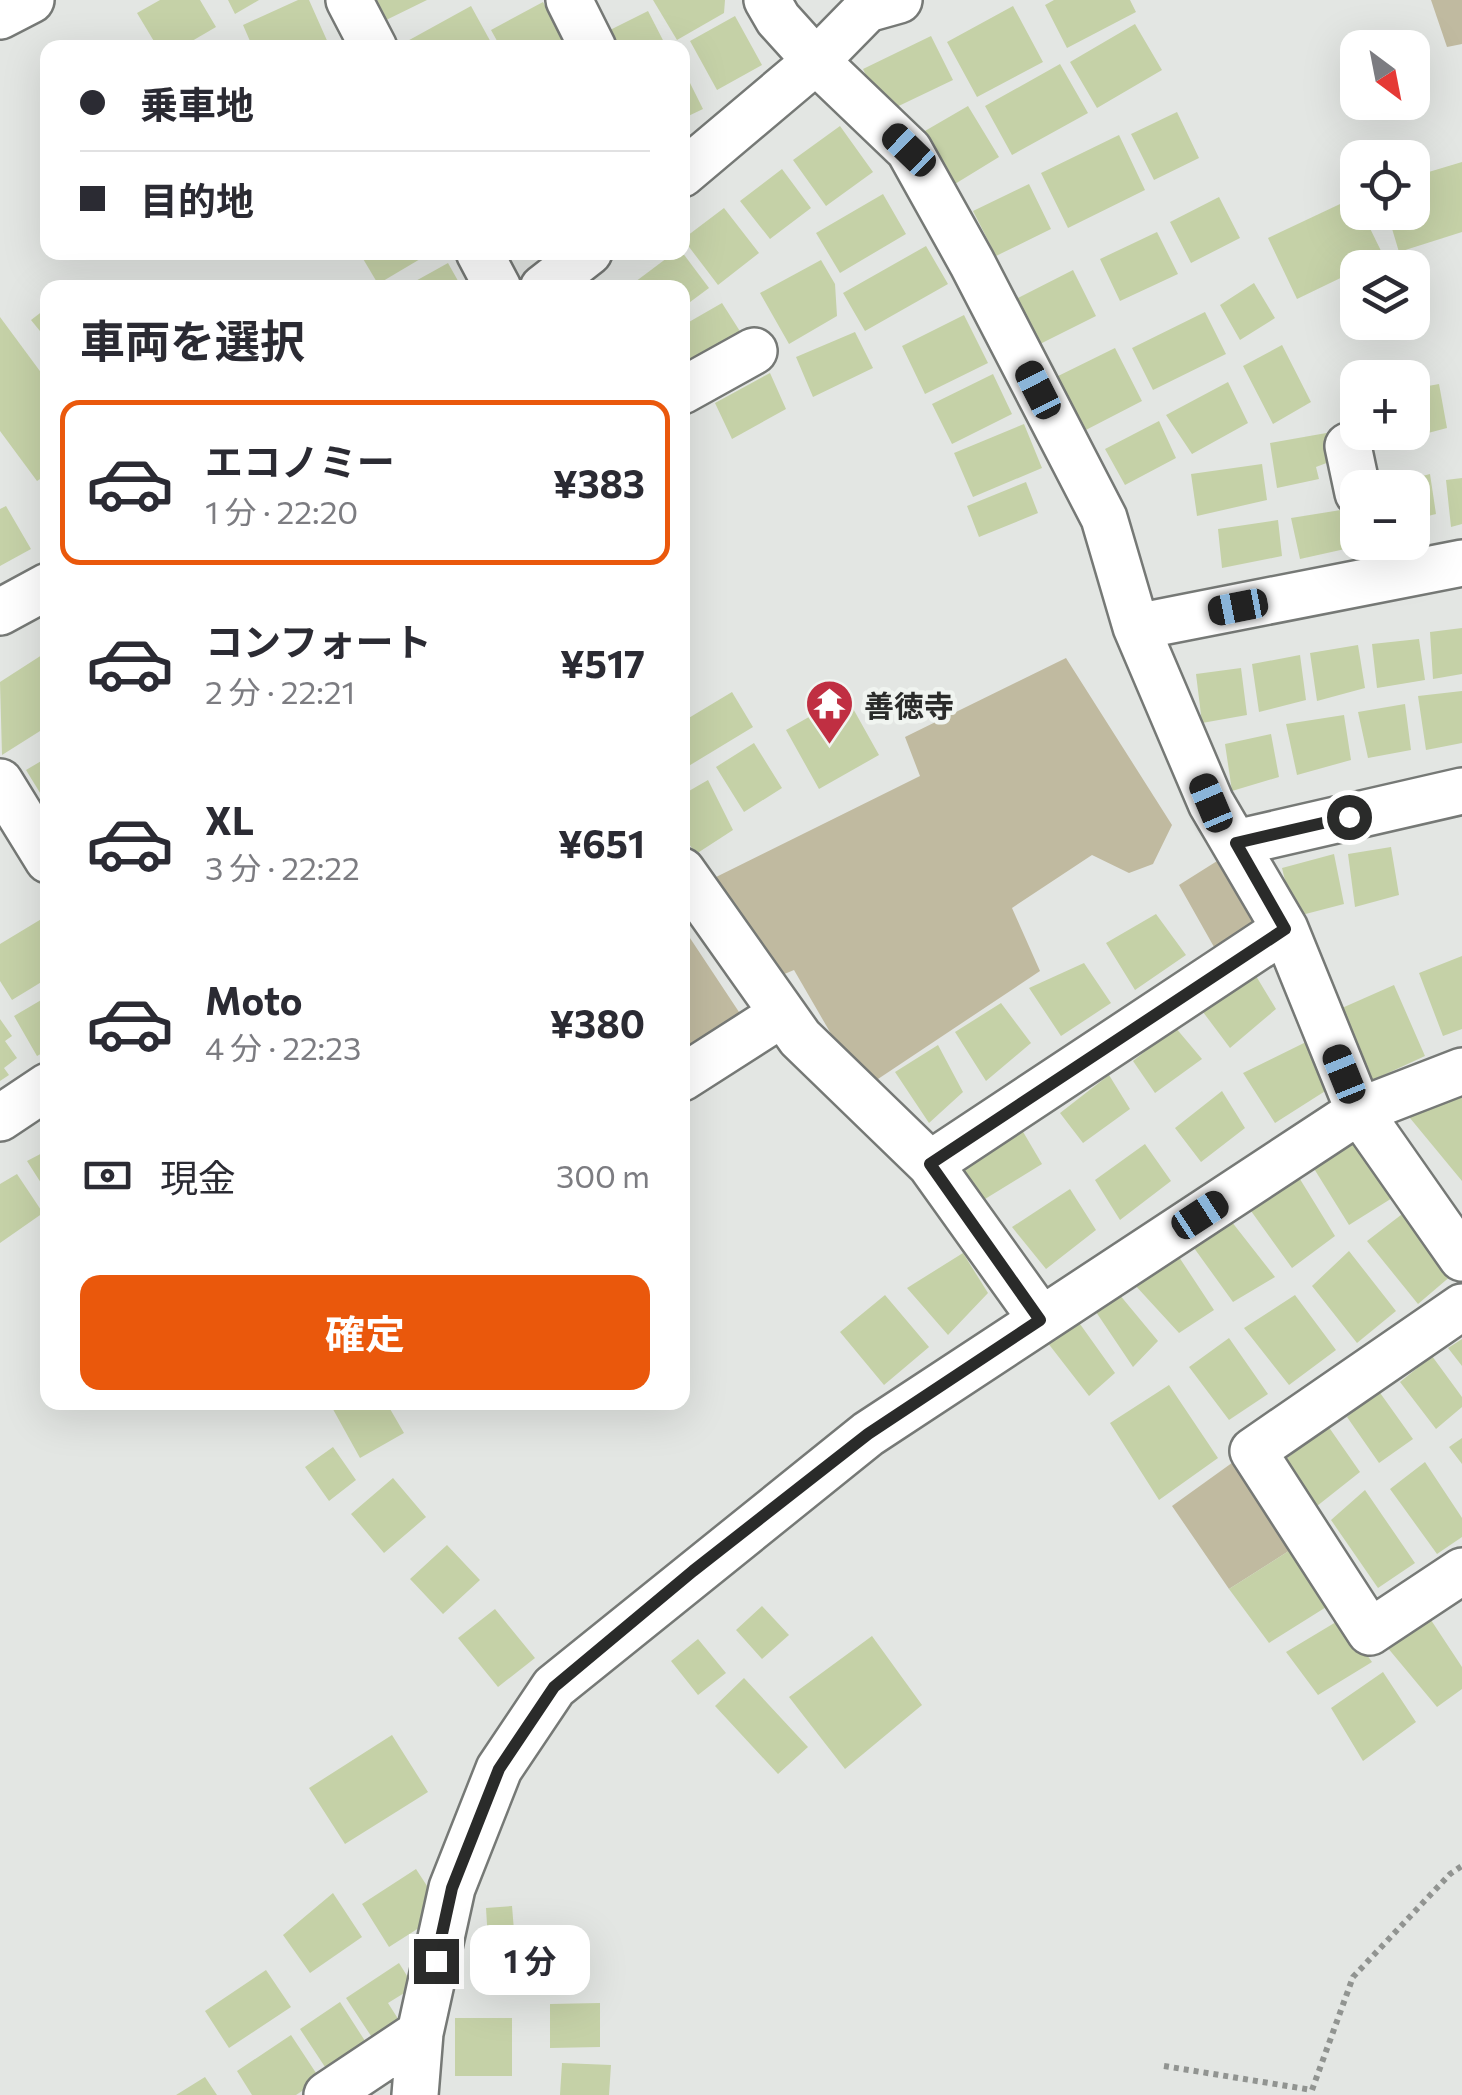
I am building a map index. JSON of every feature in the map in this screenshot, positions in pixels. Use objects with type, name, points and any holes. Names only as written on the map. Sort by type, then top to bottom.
[{"type":"street","points":[[0,16],[32,0]]},
{"type":"street","points":[[350,0],[370,40]]},
{"type":"street","points":[[569,0],[589,40]]},
{"type":"street","points":[[767,0],[778,19],[816,61],[909,150],[972,263],[1104,518],[1136,627],[1211,803],[1285,929],[1359,1111],[1462,1258]]},
{"type":"street","points":[[690,167],[816,61],[867,9],[899,0]]},
{"type":"street","points":[[560,280],[590,266]]},
{"type":"street","points":[[690,387],[754,351]]},
{"type":"street","points":[[1136,627],[1372,561],[1462,563]]},
{"type":"street","points":[[0,612],[40,590]]},
{"type":"street","points":[[0,782],[40,847]]},
{"type":"street","points":[[1236,843],[1462,791]]},
{"type":"street","points":[[690,882],[800,1038],[930,1164],[1040,1320]]},
{"type":"street","points":[[930,1164],[1285,929]]},
{"type":"street","points":[[690,1073],[782,1014]]},
{"type":"street","points":[[416,2095],[420,2033],[452,1888],[499,1769],[554,1687],[693,1571],[868,1434],[1359,1111],[1462,1071]]},
{"type":"street","points":[[0,1118],[40,1091]]},
{"type":"street","points":[[1462,1307],[1252,1451],[1370,1632],[1462,1571]]},
{"type":"street","points":[[327,2095],[420,2033]]},
{"type":"path","points":[[1164,2066],[1312,2090],[1353,1978],[1450,1874],[1462,1866]]},
{"type":"shaded area","points":[[1431,0],[1462,0],[1462,44],[1447,47]]},
{"type":"shaded area","points":[[1066,658],[1172,825],[1153,864],[1129,873],[1092,855],[1012,908],[1040,971],[863,1089],[794,970],[770,980],[708,881],[920,776],[905,737]]},
{"type":"shaded area","points":[[1233,851],[1266,922],[1218,954],[1179,885]]},
{"type":"shaded area","points":[[690,938],[741,1015],[690,1046]]},
{"type":"shaded area","points":[[1236,1460],[1295,1547],[1229,1589],[1172,1506]]},
{"type":"building","points":[[160,0],[200,0],[216,27],[194,40],[153,40],[137,13]]},
{"type":"building","points":[[228,0],[259,0],[235,14]]},
{"type":"building","points":[[298,0],[309,0],[327,40],[250,40],[243,25]]},
{"type":"building","points":[[366,0],[427,0],[378,24]]},
{"type":"building","points":[[653,0],[725,0],[724,13],[677,40]]},
{"type":"building","points":[[1054,0],[1130,0],[1136,12],[1067,48],[1045,5]]},
{"type":"building","points":[[543,2],[563,40],[497,40],[491,30]]},
{"type":"building","points":[[471,6],[490,40],[409,40]]},
{"type":"building","points":[[1013,6],[1043,62],[977,97],[947,42]]},
{"type":"building","points":[[648,11],[663,40],[610,40],[606,32]]},
{"type":"building","points":[[735,16],[762,65],[717,90],[690,41]]},
{"type":"building","points":[[1135,24],[1162,70],[1097,108],[1070,62]]},
{"type":"building","points":[[931,36],[953,80],[884,113],[863,69]]},
{"type":"building","points":[[1060,64],[1088,113],[1012,155],[985,106]]},
{"type":"building","points":[[690,83],[703,109],[690,115]]},
{"type":"building","points":[[968,106],[999,157],[950,187],[918,135]]},
{"type":"building","points":[[1177,112],[1199,158],[1154,180],[1131,134]]},
{"type":"building","points":[[840,126],[873,172],[826,206],[793,160]]},
{"type":"building","points":[[1119,135],[1145,190],[1068,228],[1041,173]]},
{"type":"building","points":[[1462,162],[1462,232],[1398,250],[1392,230],[1430,230],[1430,172]]},
{"type":"building","points":[[782,169],[811,208],[770,239],[740,201]]},
{"type":"building","points":[[1029,184],[1051,229],[996,256],[973,211]]},
{"type":"building","points":[[883,194],[906,234],[840,273],[816,233]]},
{"type":"building","points":[[1219,197],[1240,238],[1191,263],[1170,222]]},
{"type":"building","points":[[1340,204],[1340,230],[1371,230],[1381,250],[1340,250],[1340,278],[1297,299],[1268,238]]},
{"type":"building","points":[[724,208],[759,253],[718,285],[690,248],[690,234]]},
{"type":"building","points":[[1157,232],[1178,274],[1120,301],[1100,259]]},
{"type":"building","points":[[926,246],[948,284],[865,331],[843,293]]},
{"type":"building","points":[[364,260],[418,260],[385,280],[376,280]]},
{"type":"building","points":[[664,260],[688,260],[709,288],[690,302],[690,280],[638,280]]},
{"type":"building","points":[[821,260],[835,284],[837,316],[789,344],[760,293]]},
{"type":"building","points":[[448,263],[458,280],[417,280]]},
{"type":"building","points":[[1073,270],[1096,316],[1038,345],[1014,300]]},
{"type":"building","points":[[1254,283],[1275,318],[1240,340],[1220,305]]},
{"type":"building","points":[[722,303],[743,336],[690,366],[690,321]]},
{"type":"building","points":[[1205,312],[1226,354],[1153,390],[1132,348]]},
{"type":"building","points":[[40,313],[40,331],[31,320]]},
{"type":"building","points":[[964,315],[988,363],[925,394],[902,346]]},
{"type":"building","points":[[0,317],[40,371],[40,479],[37,481],[0,431]]},
{"type":"building","points":[[855,332],[873,368],[813,397],[796,357]]},
{"type":"building","points":[[1282,345],[1311,402],[1273,424],[1243,366]]},
{"type":"building","points":[[1115,348],[1142,401],[1080,433],[1052,379]]},
{"type":"building","points":[[770,373],[786,409],[732,439],[715,403]]},
{"type":"building","points":[[993,374],[1012,414],[952,444],[932,404]]},
{"type":"building","points":[[1228,382],[1248,423],[1192,454],[1166,415]]},
{"type":"building","points":[[1439,384],[1447,428],[1430,432],[1430,386]]},
{"type":"building","points":[[1159,421],[1176,458],[1125,485],[1105,449]]},
{"type":"building","points":[[1024,424],[1042,468],[973,497],[954,453]]},
{"type":"building","points":[[1332,432],[1337,459],[1316,467],[1319,479],[1277,488],[1270,443]]},
{"type":"building","points":[[1262,464],[1267,500],[1197,516],[1191,474]]},
{"type":"building","points":[[1430,474],[1436,514],[1430,516]]},
{"type":"building","points":[[1462,478],[1462,524],[1451,527],[1446,480]]},
{"type":"building","points":[[1026,482],[1038,513],[979,537],[967,506]]},
{"type":"building","points":[[6,506],[31,549],[0,566],[0,509]]},
{"type":"building","points":[[1340,510],[1340,550],[1300,559],[1291,518]]},
{"type":"building","points":[[1278,520],[1282,556],[1222,568],[1218,529]]},
{"type":"building","points":[[1462,628],[1462,674],[1433,679],[1430,632]]},
{"type":"building","points":[[1419,639],[1425,680],[1377,688],[1372,644]]},
{"type":"building","points":[[1358,645],[1365,688],[1317,701],[1310,653]]},
{"type":"building","points":[[1300,655],[1306,700],[1259,712],[1252,664]]},
{"type":"building","points":[[40,656],[40,731],[2,755],[0,682]]},
{"type":"building","points":[[1241,668],[1247,715],[1202,723],[1196,674]]},
{"type":"building","points":[[1462,691],[1462,743],[1426,750],[1418,696]]},
{"type":"building","points":[[732,692],[753,727],[690,765],[690,717]]},
{"type":"building","points":[[846,696],[879,755],[819,789],[786,730]]},
{"type":"building","points":[[1405,704],[1411,750],[1368,758],[1358,712]]},
{"type":"building","points":[[1344,715],[1351,760],[1297,775],[1286,724]]},
{"type":"building","points":[[1271,734],[1279,777],[1232,791],[1225,744]]},
{"type":"building","points":[[754,743],[782,788],[744,812],[716,767]]},
{"type":"building","points":[[40,762],[40,793],[26,770]]},
{"type":"building","points":[[708,780],[733,830],[696,854],[690,845],[690,790]]},
{"type":"building","points":[[1391,847],[1399,895],[1355,907],[1348,854]]},
{"type":"building","points":[[1334,854],[1344,904],[1294,917],[1282,868]]},
{"type":"building","points":[[1156,914],[1186,955],[1135,990],[1106,943]]},
{"type":"building","points":[[40,920],[40,983],[12,1000],[0,981],[0,944]]},
{"type":"building","points":[[1462,956],[1462,1029],[1443,1036],[1419,973]]},
{"type":"building","points":[[1084,963],[1111,1003],[1061,1036],[1029,988]]},
{"type":"building","points":[[1253,971],[1276,1009],[1230,1048],[1203,1012]]},
{"type":"building","points":[[1394,985],[1425,1056],[1373,1080],[1342,1008]]},
{"type":"building","points":[[40,1001],[40,1054],[37,1056],[14,1016]]},
{"type":"building","points":[[1001,1003],[1031,1043],[986,1081],[955,1032]]},
{"type":"building","points":[[0,1019],[12,1036],[5,1041],[17,1058],[4,1068],[9,1075],[0,1081]]},
{"type":"building","points":[[1175,1027],[1202,1059],[1155,1093],[1133,1061]]},
{"type":"building","points":[[1306,1042],[1330,1088],[1275,1123],[1243,1073]]},
{"type":"building","points":[[938,1045],[963,1092],[929,1123],[895,1072]]},
{"type":"building","points":[[1109,1075],[1130,1109],[1083,1143],[1060,1113]]},
{"type":"building","points":[[1462,1088],[1462,1181],[1405,1112]]},
{"type":"building","points":[[1222,1091],[1245,1128],[1201,1162],[1175,1128]]},
{"type":"building","points":[[1022,1130],[1042,1164],[985,1199],[961,1171]]},
{"type":"building","points":[[1359,1138],[1397,1195],[1349,1225],[1313,1167]]},
{"type":"building","points":[[1145,1144],[1171,1181],[1120,1220],[1095,1180]]},
{"type":"building","points":[[40,1154],[40,1181],[27,1161]]},
{"type":"building","points":[[1295,1171],[1335,1236],[1292,1268],[1246,1204]]},
{"type":"building","points":[[17,1174],[40,1208],[40,1215],[0,1243],[0,1184]]},
{"type":"building","points":[[1070,1189],[1096,1230],[1046,1269],[1012,1227]]},
{"type":"building","points":[[1414,1205],[1459,1269],[1418,1304],[1367,1241]]},
{"type":"building","points":[[1228,1217],[1275,1277],[1233,1302],[1189,1241]]},
{"type":"building","points":[[1349,1251],[1396,1311],[1357,1343],[1312,1286]]},
{"type":"building","points":[[963,1253],[988,1293],[948,1335],[907,1288]]},
{"type":"building","points":[[1179,1257],[1214,1310],[1179,1333],[1134,1284]]},
{"type":"building","points":[[1114,1288],[1158,1341],[1133,1367],[1092,1306]]},
{"type":"building","points":[[885,1295],[929,1347],[884,1385],[840,1332]]},
{"type":"building","points":[[1295,1295],[1336,1350],[1289,1385],[1244,1328]]},
{"type":"building","points":[[1075,1317],[1115,1373],[1089,1396],[1044,1338]]},
{"type":"building","points":[[1229,1338],[1268,1394],[1229,1420],[1189,1367]]},
{"type":"building","points":[[1462,1339],[1462,1366],[1448,1348]]},
{"type":"building","points":[[1432,1356],[1462,1397],[1462,1407],[1436,1429],[1400,1382]]},
{"type":"building","points":[[1169,1385],[1218,1458],[1159,1500],[1110,1423]]},
{"type":"building","points":[[1378,1390],[1413,1439],[1379,1463],[1347,1417]]},
{"type":"building","points":[[333,1410],[391,1410],[404,1433],[360,1458]]},
{"type":"building","points":[[1328,1426],[1360,1472],[1317,1506],[1286,1459]]},
{"type":"building","points":[[1462,1438],[1462,1464],[1449,1447]]},
{"type":"building","points":[[333,1447],[356,1480],[329,1501],[305,1467]]},
{"type":"building","points":[[1425,1462],[1462,1518],[1462,1537],[1437,1554],[1390,1489]]},
{"type":"building","points":[[393,1478],[426,1517],[384,1553],[351,1514]]},
{"type":"building","points":[[1365,1490],[1415,1563],[1378,1588],[1331,1520]]},
{"type":"building","points":[[447,1545],[480,1580],[443,1614],[410,1579]]},
{"type":"building","points":[[1295,1547],[1331,1604],[1269,1643],[1229,1589]]},
{"type":"building","points":[[762,1606],[789,1635],[762,1659],[736,1630]]},
{"type":"building","points":[[495,1609],[535,1658],[498,1687],[458,1638]]},
{"type":"building","points":[[1429,1617],[1462,1667],[1462,1689],[1437,1707],[1387,1647]]},
{"type":"building","points":[[1341,1619],[1372,1662],[1318,1695],[1286,1652]]},
{"type":"building","points":[[872,1636],[922,1705],[845,1769],[789,1697]]},
{"type":"building","points":[[698,1639],[726,1673],[698,1695],[671,1661]]},
{"type":"building","points":[[1383,1672],[1416,1722],[1363,1761],[1331,1708]]},
{"type":"building","points":[[744,1678],[808,1747],[778,1774],[715,1706]]},
{"type":"building","points":[[392,1735],[428,1792],[345,1844],[309,1788]]},
{"type":"building","points":[[416,1869],[444,1912],[389,1947],[362,1904]]},
{"type":"building","points":[[333,1893],[362,1937],[310,1973],[283,1935]]},
{"type":"building","points":[[512,1906],[516,1955],[489,1957],[486,1908]]},
{"type":"building","points":[[565,1946],[568,1967],[527,1972],[524,1951]]},
{"type":"building","points":[[399,1963],[414,1987],[388,2003],[402,2025],[375,2042],[346,1998]]},
{"type":"building","points":[[266,1970],[291,2007],[229,2048],[205,2011]]},
{"type":"building","points":[[340,2002],[367,2044],[327,2070],[300,2029]]},
{"type":"building","points":[[600,2003],[600,2047],[550,2048],[550,2004]]},
{"type":"building","points":[[455,2018],[512,2018],[512,2076],[455,2076]]},
{"type":"building","points":[[291,2035],[320,2079],[296,2095],[252,2095],[237,2071]]},
{"type":"building","points":[[562,2063],[611,2065],[609,2095],[560,2095]]},
{"type":"building","points":[[205,2077],[217,2095],[176,2095]]},
{"type":"place","name":"善徳寺","points":[[829,746]]},
{"type":"route","points":[[436,1961],[452,1888],[499,1769],[554,1687],[693,1571],[868,1434],[1040,1320],[930,1164],[1285,929],[1236,843],[1349,817]]}]
